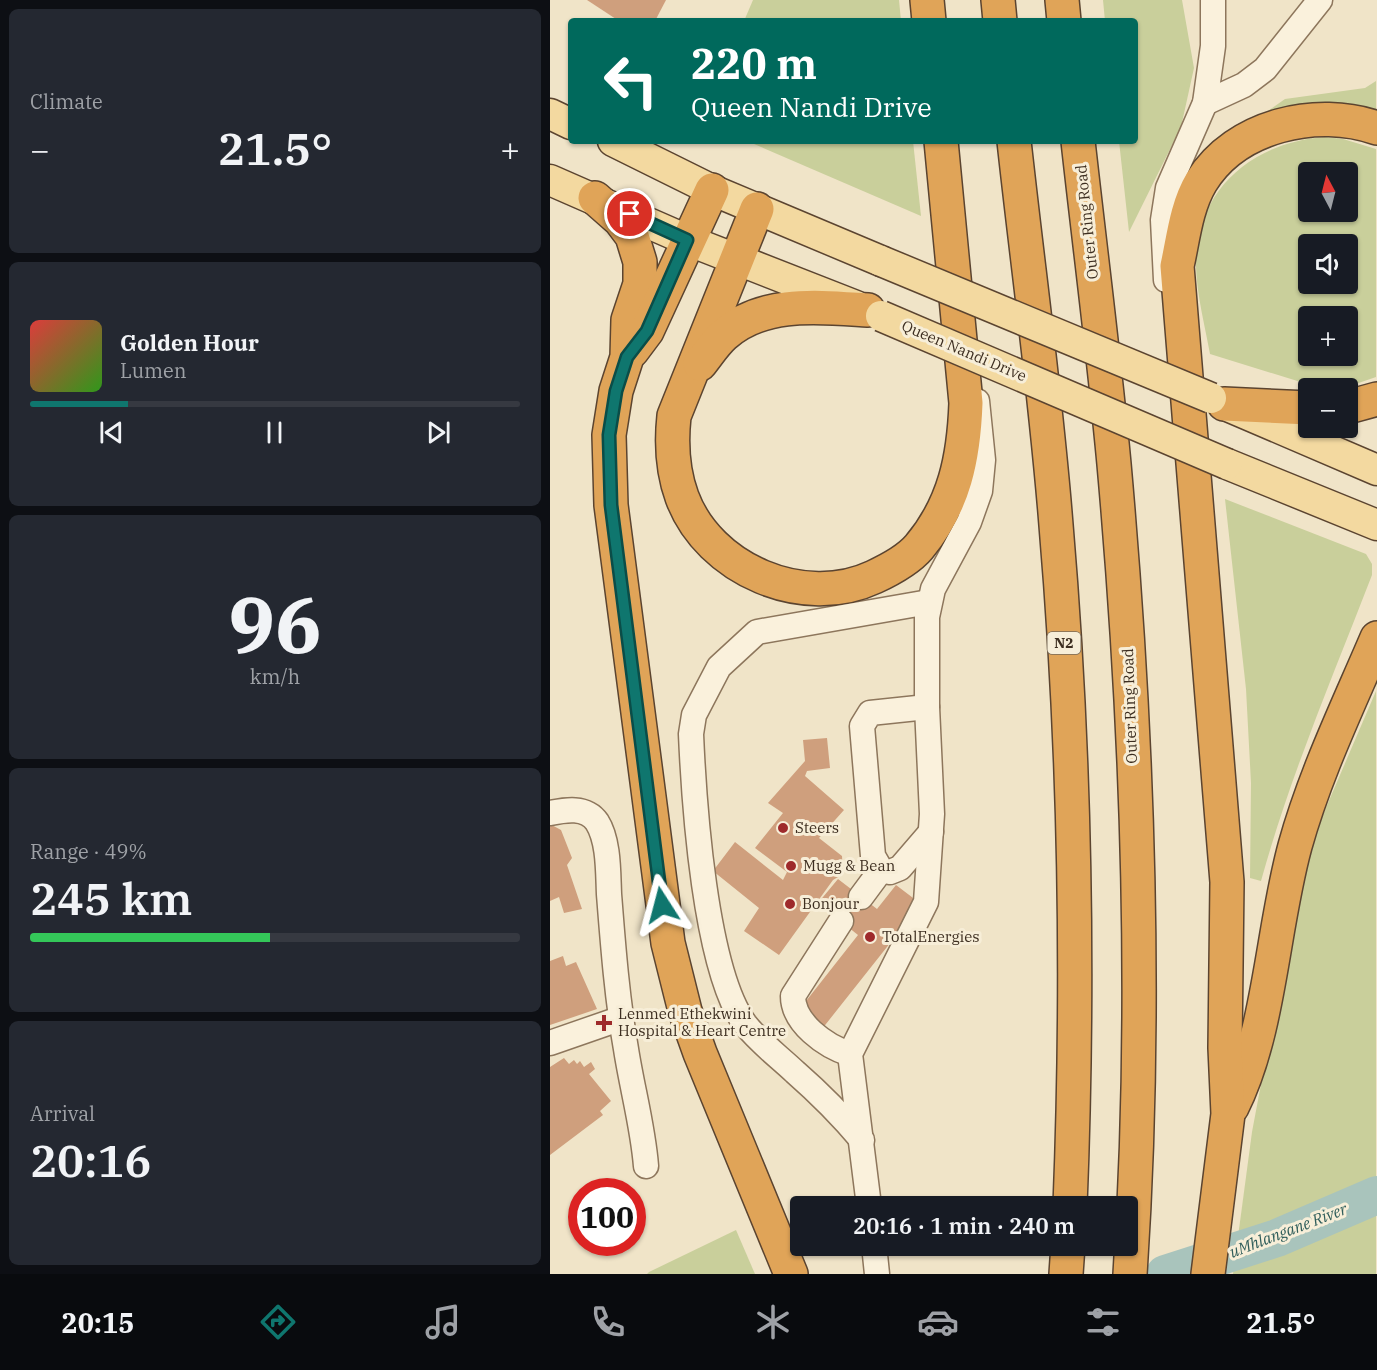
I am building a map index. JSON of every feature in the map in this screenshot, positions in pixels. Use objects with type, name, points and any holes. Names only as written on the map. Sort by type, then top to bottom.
[{"type":"highway","points":[[927,0],[929,18]]},
{"type":"highway","points":[[998,0],[1000,18]]},
{"type":"highway","points":[[1062,0],[1064,18]]},
{"type":"highway","points":[[1208,1274],[1226,1129],[1226,882],[1207,395],[1177,266],[1185,228],[1201,183],[1228,153],[1247,140],[1286,124],[1333,118],[1355,121],[1376,128]]},
{"type":"highway","points":[[757,209],[735,258],[674,416],[672,440],[674,470],[682,498],[695,522],[712,544],[734,562],[763,577],[792,587],[827,589],[857,584],[889,569],[918,548],[940,516],[958,477],[964,440],[966,403],[942,144]]},
{"type":"highway","name":"N2","points":[[1014,144],[1056,524],[1064,643],[1073,949],[1070,1196]]},
{"type":"highway","name":"Outer Ring Road","points":[[1078,144],[1113,460],[1130,674],[1138,945],[1137,1132],[1130,1274]]},
{"type":"highway","points":[[627,357],[647,331],[712,190]]},
{"type":"highway","points":[[595,198],[620,220],[637,246],[640,284],[628,320],[627,357],[616,391],[609,435],[611,505],[668,943],[685,1011],[700,1053],[786,1263]]},
{"type":"highway","points":[[687,380],[724,334],[750,320],[798,307],[874,313]]},
{"type":"highway","points":[[1207,395],[1298,407]]},
{"type":"highway","points":[[1358,404],[1376,399]]},
{"type":"highway","points":[[1226,1129],[1256,1042],[1278,917],[1309,802],[1376,638]]},
{"type":"highway","points":[[1066,1274],[1067,1256]]},
{"type":"main road","points":[[550,114],[568,123]]},
{"type":"main road","points":[[619,144],[712,190],[1207,395],[1376,470]]},
{"type":"main road","name":"Queen Nandi Drive","points":[[550,180],[687,240],[874,313],[1376,525]]},
{"type":"lane","points":[[1207,395],[1168,296],[1163,220],[1168,188],[1205,103],[1213,46],[1215,0]]},
{"type":"lane","points":[[1205,103],[1244,85],[1265,69],[1320,0]]},
{"type":"lane","points":[[869,1196],[850,1054],[926,902],[932,790],[927,707],[929,602],[933,589],[969,522],[980,491],[984,460],[966,283],[943,144]]},
{"type":"lane","points":[[862,1140],[812,1087],[760,1040],[745,1023],[730,998],[710,919],[691,734],[694,715],[719,667],[757,632],[929,602]]},
{"type":"lane","points":[[927,707],[876,711],[867,714],[863,721],[862,744],[873,856],[881,870],[890,872],[900,868],[931,832]]},
{"type":"lane","points":[[550,813],[570,810],[585,813],[596,822],[600,830],[607,857],[613,947],[622,1018],[646,1166]]},
{"type":"lane","points":[[861,897],[881,870]]},
{"type":"lane","points":[[841,921],[793,996],[793,1009],[800,1020],[836,1049],[850,1054]]},
{"type":"lane","points":[[550,1043],[622,1018]]},
{"type":"lane","points":[[875,1256],[877,1274]]},
{"type":"green space","points":[[753,0],[899,0],[901,18],[745,18]]},
{"type":"green space","points":[[1103,0],[1182,0],[1194,68],[1181,127],[1129,232],[1119,144],[1138,144],[1138,18],[1105,18]]},
{"type":"green space","points":[[1376,81],[1376,110],[1347,104],[1317,103],[1288,108],[1259,117],[1285,99],[1365,88]]},
{"type":"green space","points":[[1325,137],[1343,139],[1376,149],[1376,377],[1358,383],[1358,378],[1298,378],[1298,381],[1210,354],[1196,267],[1198,240],[1205,215],[1217,194],[1232,175],[1252,160],[1298,141]]},
{"type":"green space","points":[[754,144],[913,144],[921,216]]},
{"type":"green space","points":[[1225,499],[1366,554],[1372,564],[1372,575],[1285,803],[1261,881],[1250,878],[1251,783],[1246,689]]},
{"type":"green space","points":[[1376,691],[1376,1274],[1233,1274],[1252,1132],[1296,898],[1322,817]]},
{"type":"green space","points":[[736,1230],[755,1274],[647,1274],[649,1272]]},
{"type":"building","points":[[587,0],[666,0],[657,18],[614,18]]},
{"type":"building","points":[[827,738],[830,768],[807,771],[805,776],[844,810],[819,838],[842,856],[843,874],[833,880],[779,955],[744,931],[759,908],[713,871],[735,842],[783,880],[787,872],[755,848],[783,813],[768,803],[805,761],[803,740]]},
{"type":"building","points":[[550,824],[561,830],[572,858],[567,865],[582,909],[564,913],[559,897],[550,901]]},
{"type":"building","points":[[838,879],[877,909],[896,885],[921,904],[822,1029],[799,1010],[858,935],[818,903]]},
{"type":"building","points":[[563,956],[566,966],[576,962],[597,1009],[550,1025],[550,961]]},
{"type":"building","points":[[564,1058],[569,1064],[574,1060],[577,1064],[580,1061],[584,1067],[591,1062],[595,1069],[589,1074],[611,1101],[600,1111],[603,1115],[550,1155],[550,1067]]},
{"type":"waterway","name":"uMhlangane River","points":[[1165,1274],[1277,1238],[1377,1195]]},
{"type":"place","name":"Steers","points":[[783,828]]},
{"type":"place","name":"Mugg & Bean","points":[[791,866]]},
{"type":"place","name":"Bonjour","points":[[790,904]]},
{"type":"place","name":"TotalEnergies","points":[[870,937]]},
{"type":"place","name":"Lenmed Ethekwini Hospital & Heart Centre","points":[[604,1023]]},
{"type":"route","points":[[630,214],[687,240],[647,331],[627,357],[616,391],[609,435],[611,505],[662,905]]}]
